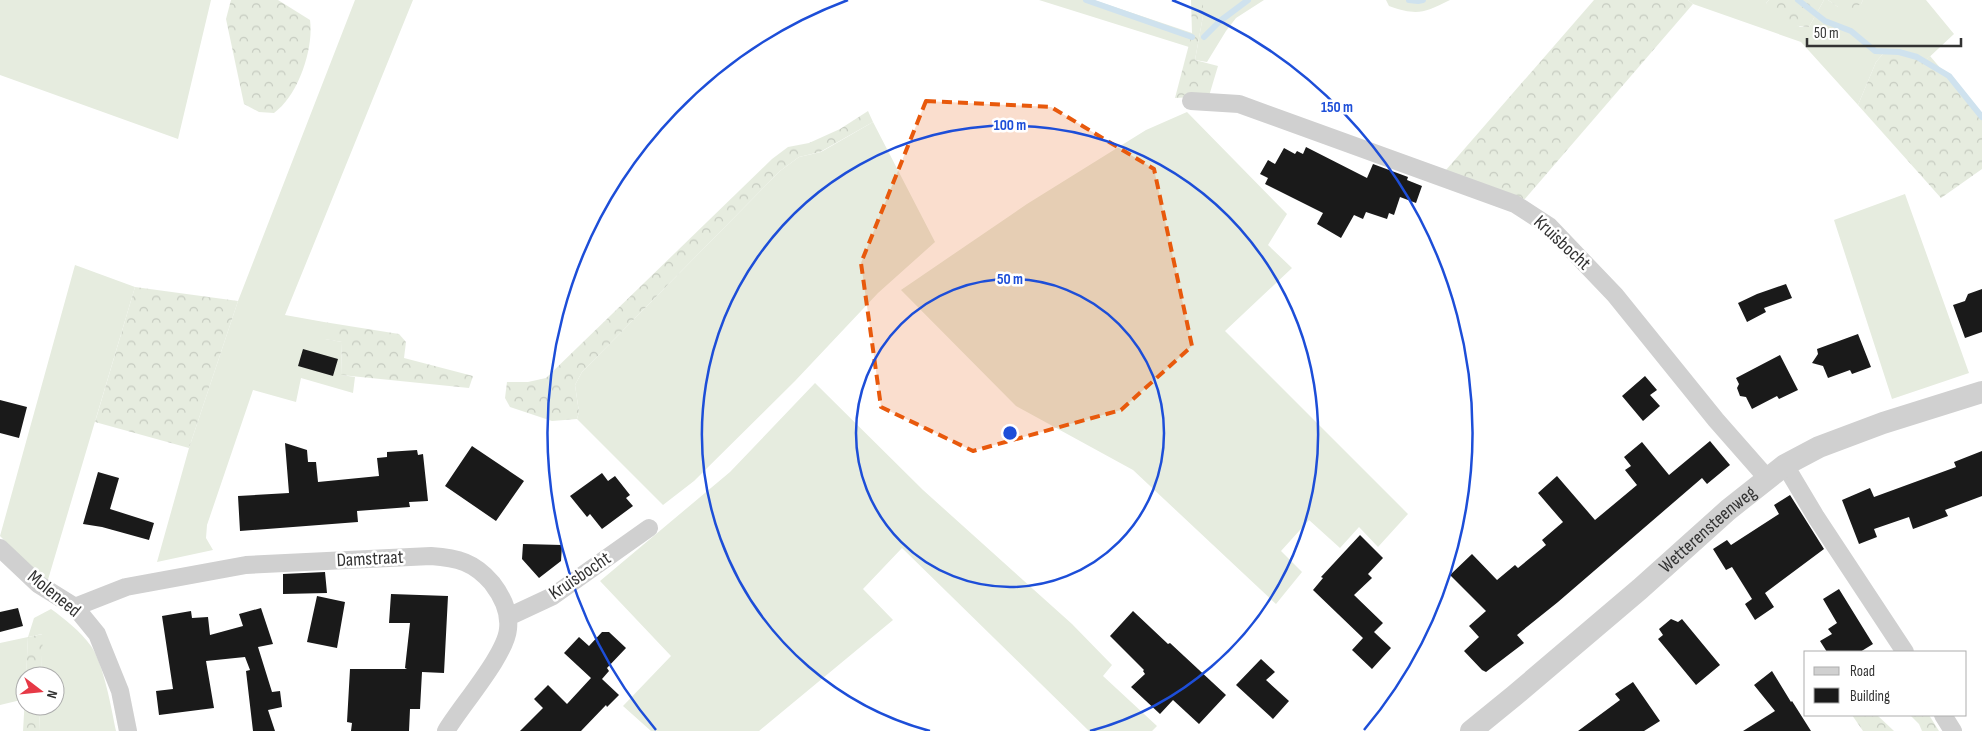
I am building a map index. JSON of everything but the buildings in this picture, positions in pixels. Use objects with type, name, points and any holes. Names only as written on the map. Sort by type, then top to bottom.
[{"type":"street","name":"Kruisbocht","points":[[1191,101],[1239,104],[1515,204],[1549,226],[1615,295],[1716,420],[1776,471],[1816,517],[1903,651]]},
{"type":"street","name":"Wetterensteenweg","points":[[1471,731],[1529,684],[1776,471],[1819,447],[1982,392]]},
{"type":"street","name":"Kruisbocht","points":[[508,617],[553,596],[649,528]]},
{"type":"street","name":"Moleneed","points":[[0,548],[38,584],[75,607],[97,634],[120,691],[128,731]]},
{"type":"street","name":"Damstraat","points":[[75,607],[126,587],[246,565],[431,556],[452,557],[482,572],[501,595],[508,617]]},
{"type":"street","points":[[446,731],[494,661],[508,631],[508,617]]},
{"type":"street","points":[[1944,716],[1953,731]]},
{"type":"highlighted area","points":[[926,101],[1051,107],[1154,169],[1192,346],[1121,410],[973,451],[881,407],[861,263]]},
{"type":"green space","points":[[0,0],[211,0],[178,139],[0,75]]},
{"type":"green space","points":[[231,0],[278,0],[310,20],[311,32],[307,58],[297,84],[283,105],[274,113],[259,112],[244,104],[226,19]]},
{"type":"green space","points":[[355,0],[413,0],[285,315],[324,322],[325,339],[342,342],[341,375],[355,377],[353,393],[301,378],[296,402],[253,390],[207,525],[206,538],[213,550],[157,562],[189,448],[238,301]]},
{"type":"green space","points":[[1039,0],[1094,0],[1192,33],[1189,47]]},
{"type":"green space","points":[[1191,0],[1203,0],[1203,16],[1195,60],[1218,66],[1209,96],[1175,98],[1192,33]]},
{"type":"green space","points":[[1203,0],[1264,0],[1236,18],[1207,62],[1195,60],[1203,16]]},
{"type":"green space","points":[[1386,0],[1450,0],[1433,8],[1414,12],[1389,6]]},
{"type":"green space","points":[[1594,0],[1688,0],[1693,4],[1524,200],[1446,170]]},
{"type":"green space","points":[[1688,0],[1769,0],[1766,3],[1800,27],[1809,27],[1824,0],[1828,0],[1838,7],[1861,4],[1863,0],[1926,0],[1954,34],[1923,63],[1916,58],[1887,49],[1876,62],[1858,105],[1801,42],[1693,4]]},
{"type":"green space","points":[[1769,0],[1824,0],[1809,27],[1802,27],[1784,21],[1766,3]]},
{"type":"green space","points":[[1828,0],[1863,0],[1861,4],[1849,10],[1838,7]]},
{"type":"green space","points":[[1887,49],[1916,58],[1923,63],[1930,56],[1982,117],[1982,169],[1941,198],[1858,105],[1876,62]]},
{"type":"green space","points":[[868,111],[873,122],[820,152],[799,157],[780,171],[582,372],[575,385],[579,412],[577,419],[552,421],[510,407],[505,398],[507,382],[528,382],[546,378],[772,159],[788,147],[809,143],[840,129]]},
{"type":"green space","points":[[1187,112],[1287,214],[1268,245],[1292,268],[1225,331],[1408,514],[1378,547],[1359,527],[1340,548],[1309,520],[1281,551],[1302,572],[1276,604],[1133,470],[1016,406],[901,290],[1027,204],[1146,130]]},
{"type":"green space","points":[[873,122],[935,242],[878,293],[795,381],[694,481],[663,505],[577,419],[579,412],[575,385],[582,372],[780,171],[799,157],[821,152]]},
{"type":"green space","points":[[1905,194],[1969,373],[1892,399],[1834,220]]},
{"type":"green space","points":[[75,265],[135,287],[47,583],[0,536]]},
{"type":"green space","points":[[135,287],[238,301],[189,448],[95,422]]},
{"type":"green space","points":[[324,322],[399,334],[406,342],[404,358],[473,376],[469,388],[341,375],[342,342],[324,339]]},
{"type":"green space","points":[[815,383],[923,490],[1072,624],[1112,665],[1103,676],[1157,726],[1152,731],[1089,731],[902,548],[863,589],[893,620],[759,731],[651,731],[623,706],[671,656],[600,581],[730,472]]},
{"type":"green space","points":[[51,609],[67,621],[91,646],[100,664],[116,731],[39,731],[40,716],[65,716],[65,666],[41,666],[42,634],[28,637],[34,618]]},
{"type":"green space","points":[[43,634],[41,666],[27,666],[28,637]]},
{"type":"green space","points":[[28,637],[27,666],[15,666],[15,701],[0,705],[0,643]]},
{"type":"green space","points":[[24,716],[40,716],[39,731],[23,731]]},
{"type":"green space","points":[[1853,716],[1878,716],[1894,731],[1863,731]]},
{"type":"green space","points":[[1911,716],[1930,716],[1939,731],[1922,731],[1919,724]]},
{"type":"waterway","points":[[1086,0],[1192,37]]},
{"type":"waterway","points":[[1204,37],[1220,21],[1248,0]]},
{"type":"waterway","points":[[1409,0],[1423,0]]},
{"type":"waterway","points":[[1798,0],[1825,21],[1851,31],[1875,51],[1899,52],[1917,57],[1949,76],[1982,117]]}]
